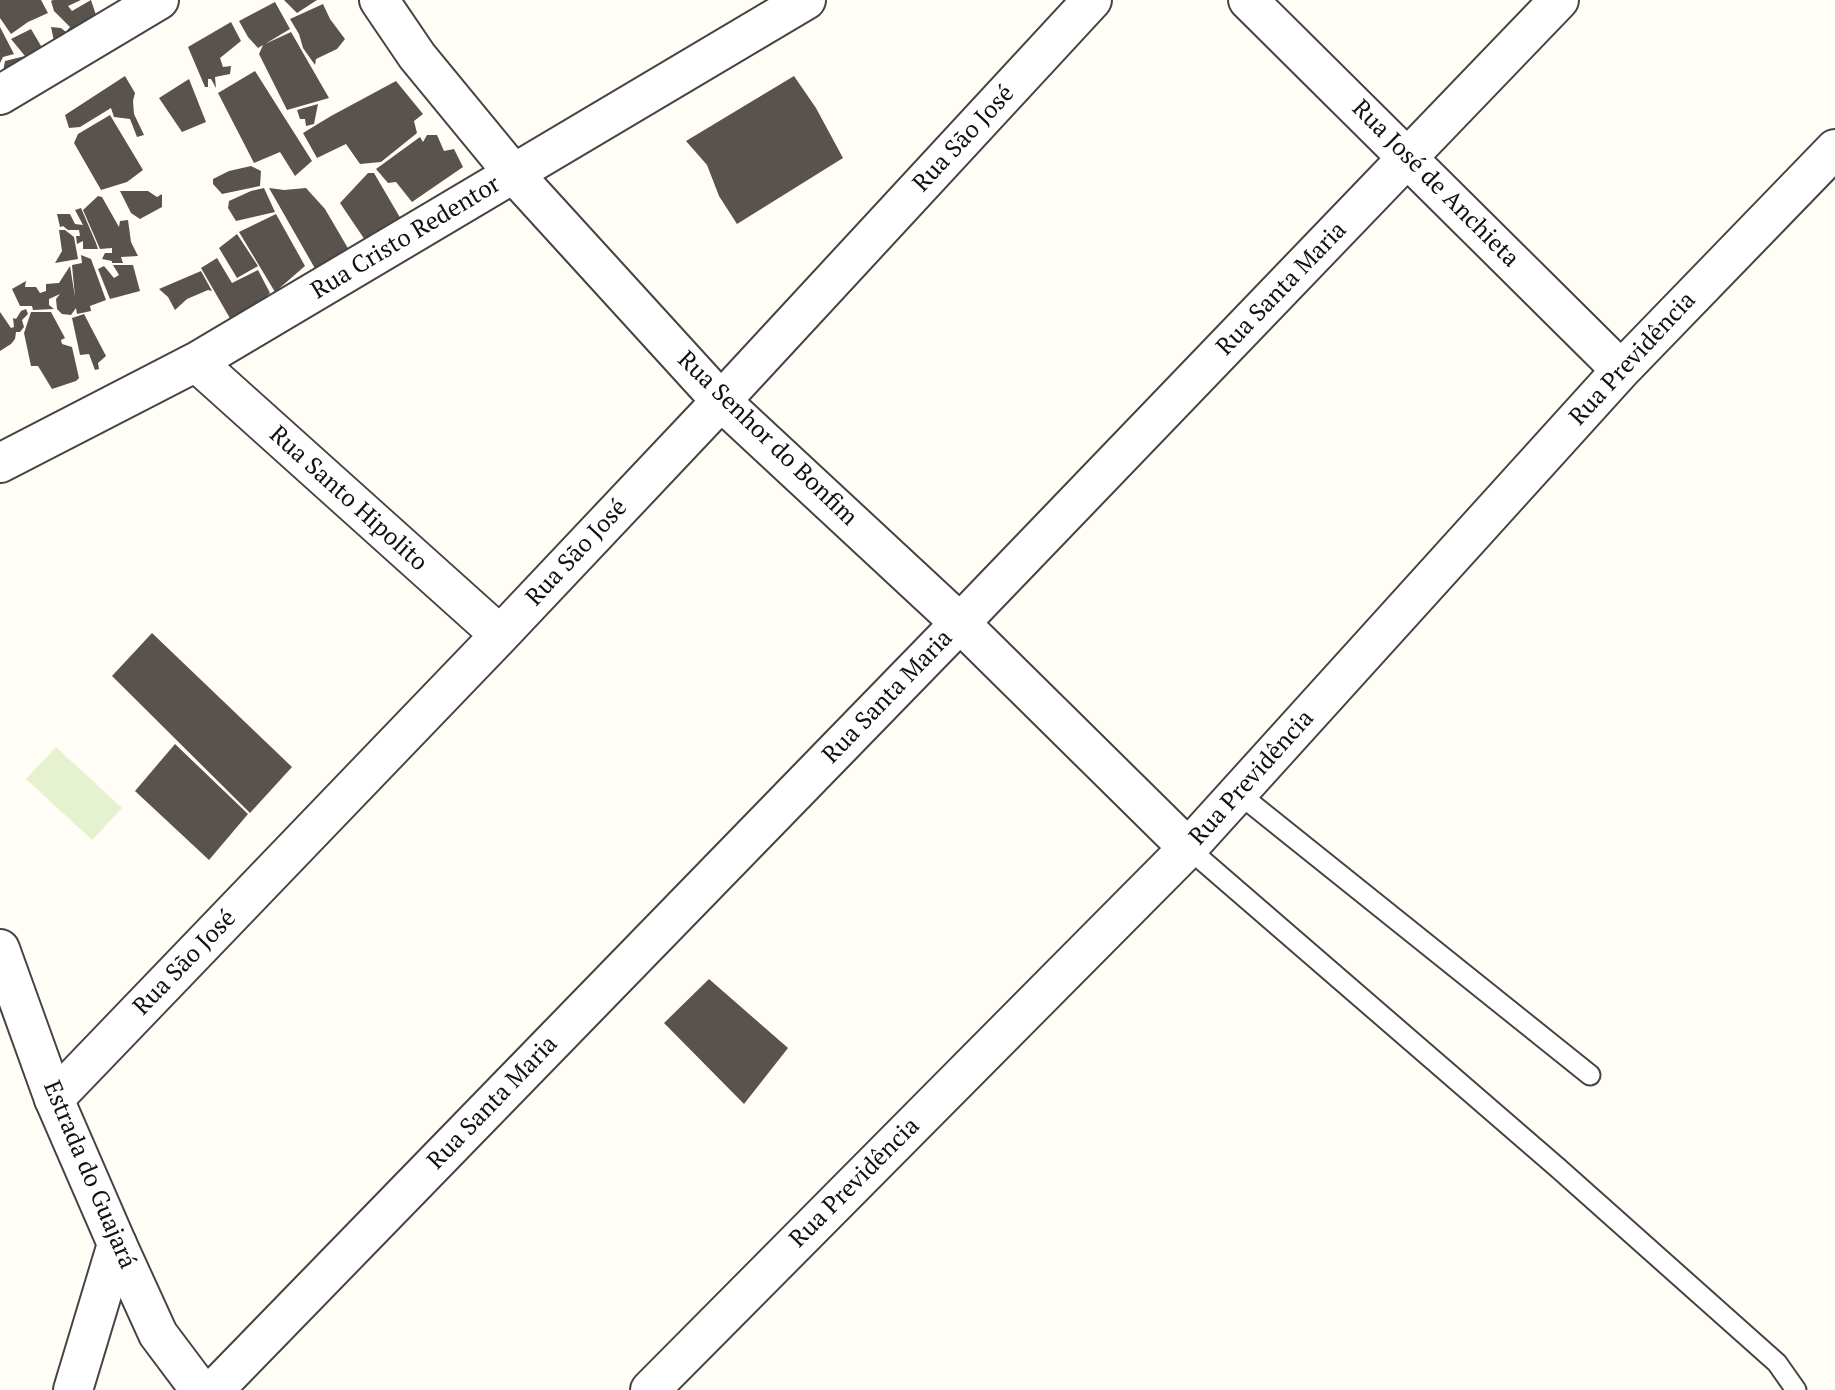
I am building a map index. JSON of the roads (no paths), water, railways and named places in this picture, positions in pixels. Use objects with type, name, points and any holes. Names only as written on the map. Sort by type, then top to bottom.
[{"type":"street","points":[[0,95],[159,0]]},
{"type":"street","name":"Rua Senhor do Bonfim","points":[[379,0],[416,56],[514,174],[721,401],[960,623],[1188,848]]},
{"type":"street","name":"Rua Cristo Redentor","points":[[0,463],[196,362],[806,0]]},
{"type":"street","name":"Rua São José","points":[[54,1099],[500,635],[1092,0]]},
{"type":"street","name":"Rua José de Anchieta","points":[[1248,0],[1621,370]]},
{"type":"street","name":"Rua Santa Maria","points":[[214,1390],[960,623],[1559,0]]},
{"type":"street","name":"Rua Previdência","points":[[650,1390],[1188,848],[1621,370],[1835,149]]},
{"type":"street","name":"Rua Santo Hipolito","points":[[196,362],[500,635]]},
{"type":"street","name":"Estrada do Guajará","points":[[0,949],[54,1099],[117,1244],[159,1334],[200,1390]]},
{"type":"street","points":[[73,1390],[117,1244]]},
{"type":"lane","points":[[1238,793],[1590,1075]]},
{"type":"lane","points":[[1188,848],[1558,1168],[1777,1363],[1796,1390]]}]
